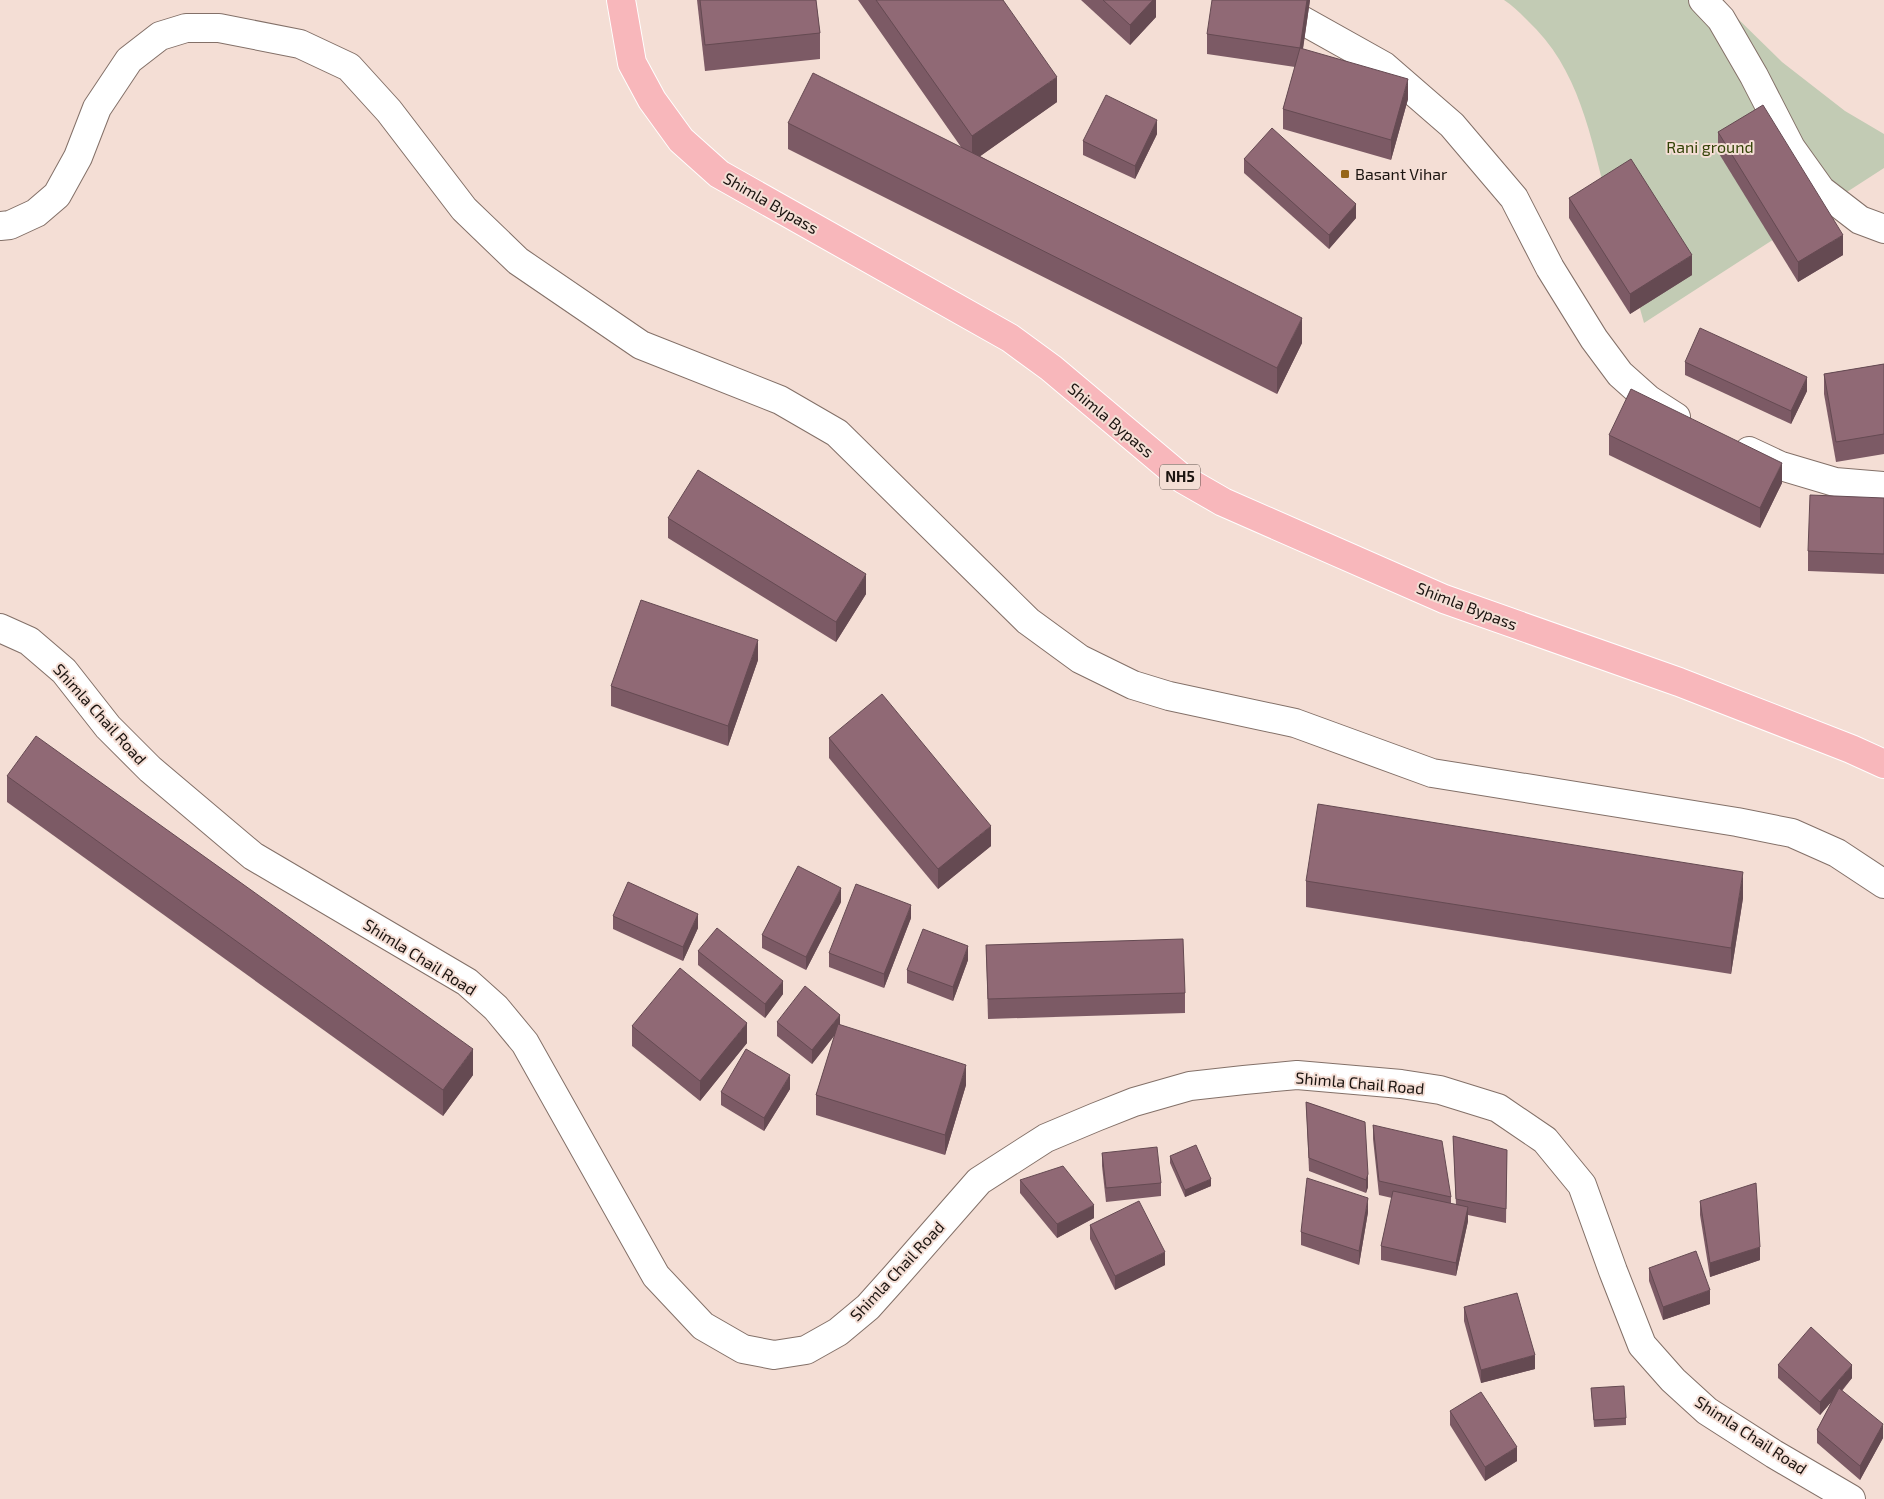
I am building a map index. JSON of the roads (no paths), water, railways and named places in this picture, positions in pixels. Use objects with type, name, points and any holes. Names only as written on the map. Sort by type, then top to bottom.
[{"type":"highway","name":"Shimla Bypass","points":[[621,0],[632,64],[652,100],[681,140],[719,174],[1010,338],[1051,368],[1183,479],[1222,502],[1444,600],[1678,682],[1851,749],[1884,764]]},
{"type":"main road","points":[[1266,0],[1384,66],[1452,125],[1514,198],[1550,268],[1594,339],[1620,374],[1648,399],[1694,426]]},
{"type":"main road","points":[[1704,0],[1721,19],[1754,76],[1791,148],[1820,190],[1860,220],[1884,229]]},
{"type":"main road","points":[[0,226],[10,225],[36,213],[57,195],[78,158],[96,108],[129,60],[160,36],[186,28],[220,28],[300,44],[349,67],[389,111],[464,209],[518,261],[641,345],[780,400],[837,433],[1028,621],[1080,659],[1132,685],[1177,698],[1294,724],[1432,773],[1792,833],[1837,853],[1884,884]]},
{"type":"main road","points":[[1728,442],[1781,466],[1836,482],[1884,486]]},
{"type":"main road","name":"Shimla Chail Road","points":[[0,628],[29,641],[64,671],[108,728],[150,769],[253,856],[467,982],[496,1008],[525,1043],[656,1276],[703,1326],[743,1349],[774,1355],[806,1350],[838,1332],[868,1307],[979,1181],[1046,1138],[1096,1117],[1134,1102],[1190,1086],[1244,1080],[1297,1075],[1402,1084],[1440,1090],[1498,1108],[1545,1140],[1582,1185],[1642,1345],[1673,1380],[1707,1411],[1774,1454],[1851,1499]]},
{"type":"place","name":"Basant Vihar","points":[[1345,174]]},
{"type":"park label","name":"Rani ground","points":[[1710,147]]}]
